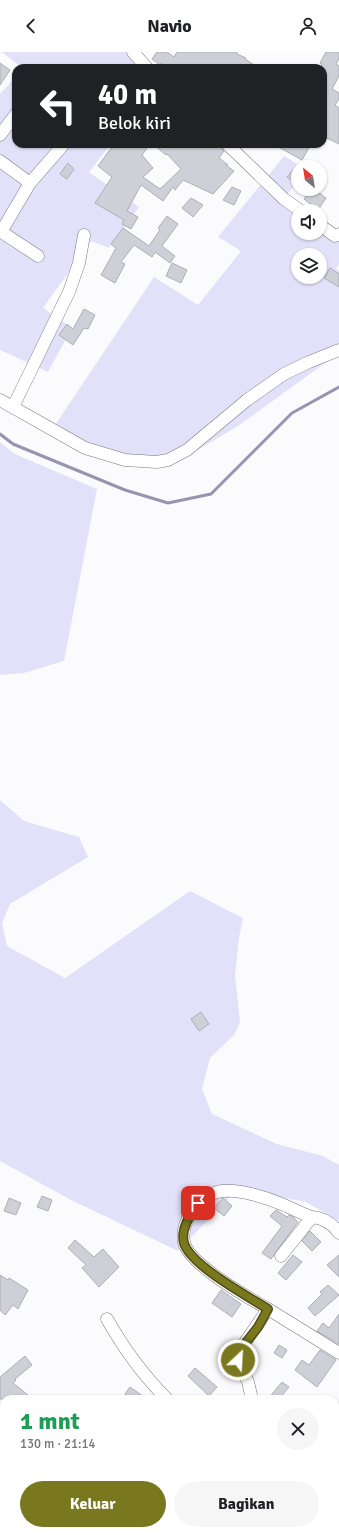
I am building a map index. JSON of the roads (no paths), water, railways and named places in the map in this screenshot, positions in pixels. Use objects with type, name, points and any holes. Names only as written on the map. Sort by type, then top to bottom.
[{"type":"street","points":[[133,52],[144,64]]},
{"type":"street","points":[[0,135],[12,119]]},
{"type":"street","points":[[38,256],[1,232],[30,183],[61,148]]},
{"type":"street","points":[[231,148],[291,204]]},
{"type":"street","points":[[0,162],[30,183]]},
{"type":"street","points":[[327,230],[335,236],[339,234]]},
{"type":"street","points":[[13,407],[69,292],[79,263],[84,235]]},
{"type":"street","points":[[0,400],[85,448],[125,460],[143,462],[168,460],[177,457],[196,444],[230,414],[264,387],[284,374],[339,350]]},
{"type":"street","points":[[339,1232],[330,1222],[312,1217],[266,1198],[242,1192],[223,1191],[208,1195],[198,1203],[189,1216],[184,1229],[184,1243],[189,1251],[209,1272],[339,1353]]},
{"type":"street","points":[[281,1256],[312,1217]]},
{"type":"street","points":[[251,1395],[248,1382],[239,1364],[238,1356],[240,1350],[258,1327],[268,1309]]},
{"type":"street","points":[[107,1319],[120,1343],[138,1367],[164,1395]]},
{"type":"waterway","points":[[0,434],[13,444],[125,490],[168,503],[211,494],[292,413],[339,387]]}]
